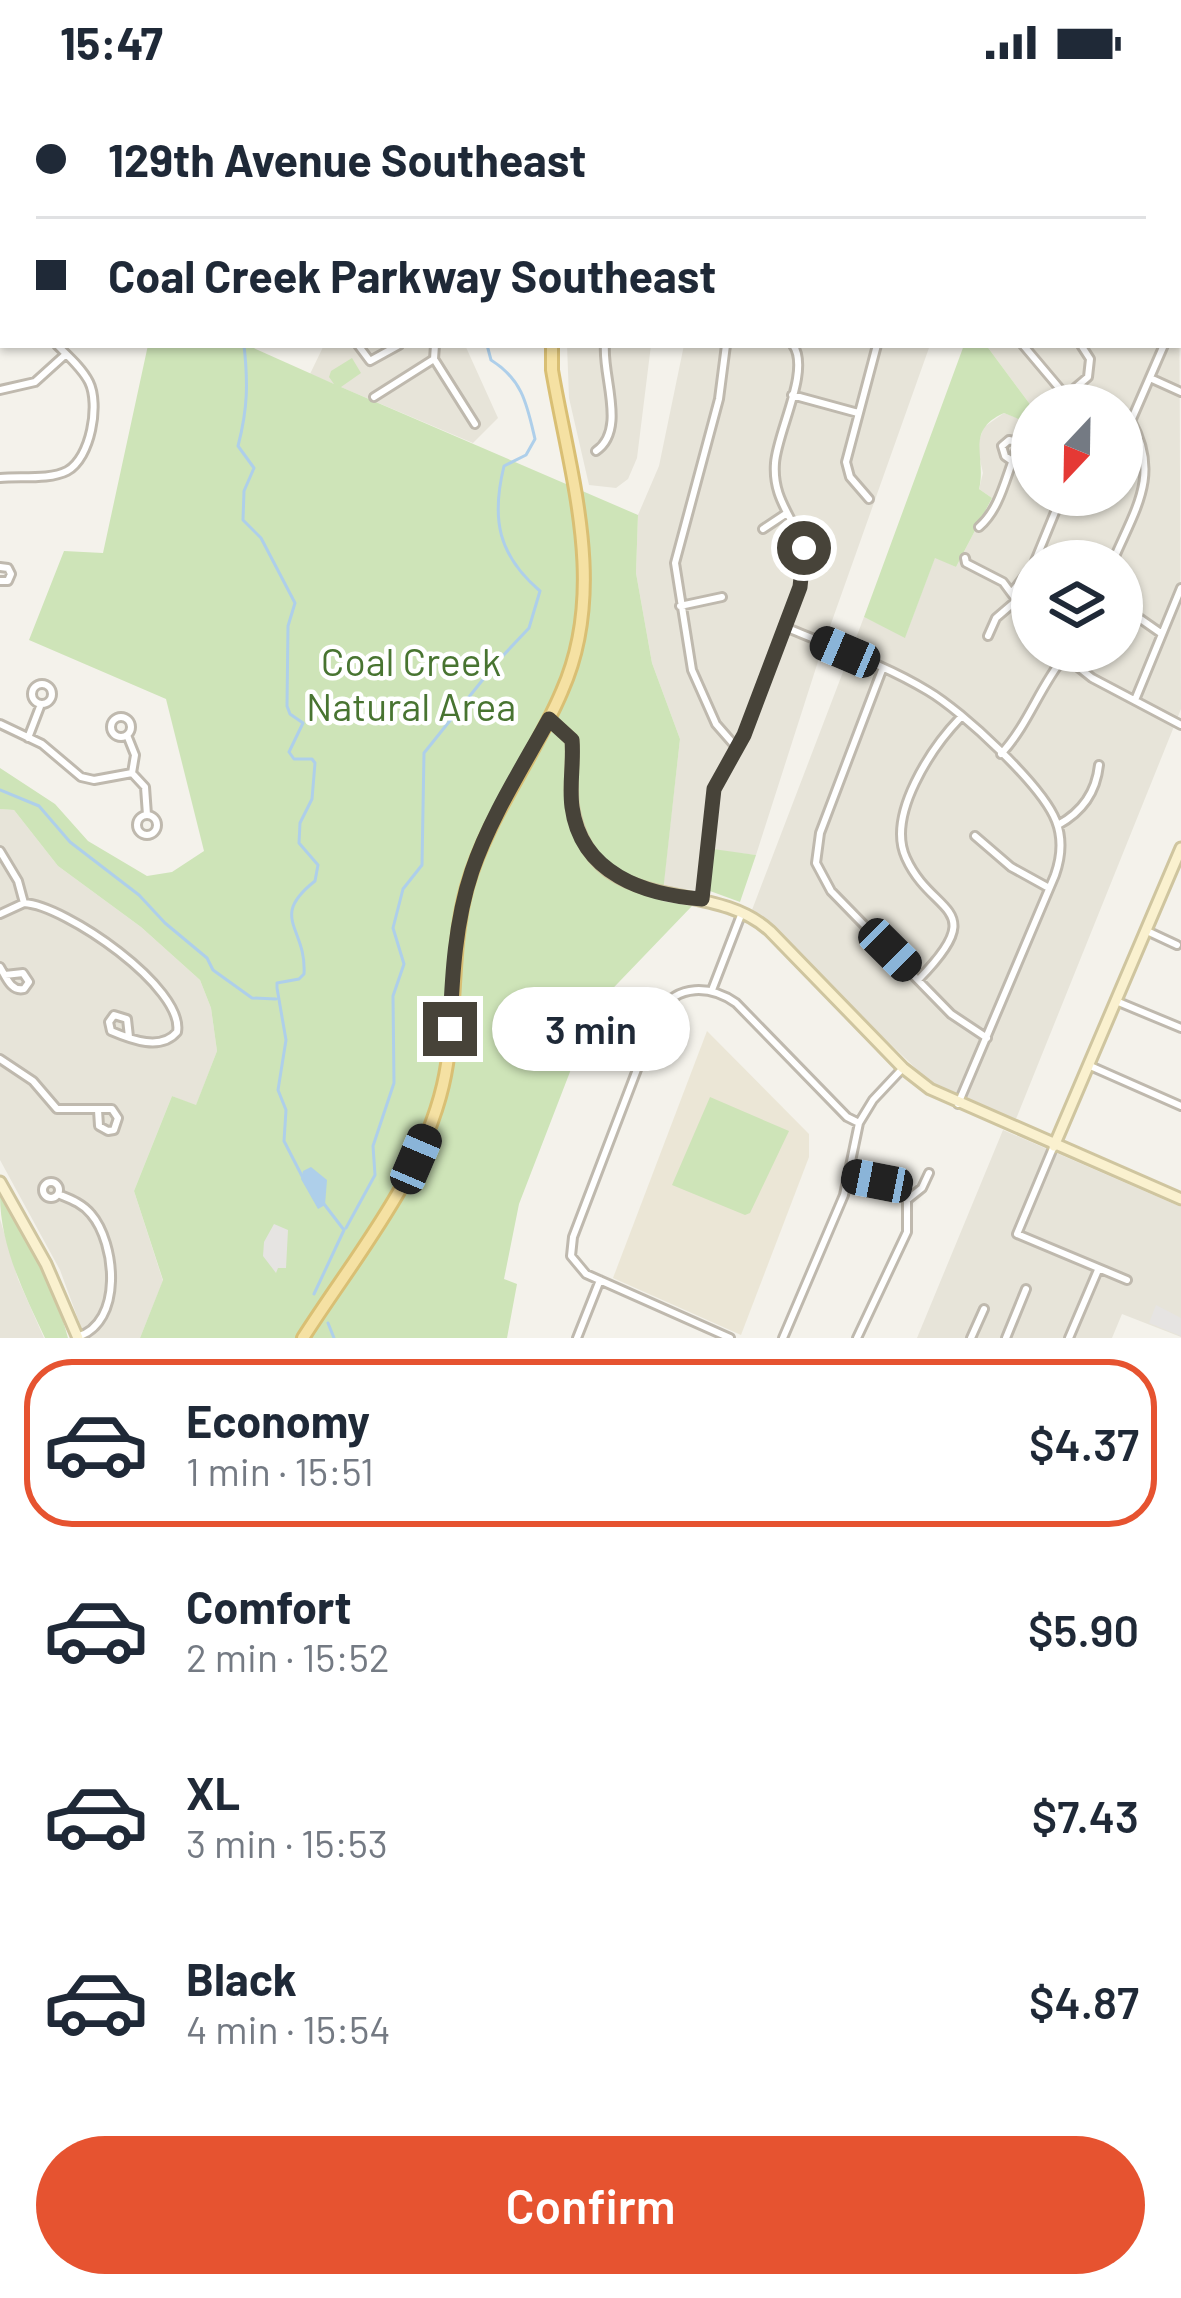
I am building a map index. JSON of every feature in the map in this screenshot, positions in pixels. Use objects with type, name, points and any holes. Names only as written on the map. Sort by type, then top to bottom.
[{"type":"main road","points":[[303,1338],[406,1178],[427,1133],[443,1083],[454,954],[467,888],[493,822],[564,688],[575,649],[585,560],[552,348]]},
{"type":"street","points":[[0,478],[58,474],[76,463],[84,448],[94,398],[86,376],[61,348]]},
{"type":"street","points":[[360,348],[370,361],[394,348]]},
{"type":"street","points":[[436,348],[434,359],[475,424]]},
{"type":"street","points":[[596,451],[608,440],[612,418],[605,348]]},
{"type":"street","points":[[726,348],[719,400],[675,555],[680,606],[698,686],[716,724],[737,748]]},
{"type":"street","points":[[702,899],[714,789],[737,748],[785,627],[806,556],[774,470],[799,365],[795,348]]},
{"type":"street","points":[[869,500],[846,462],[876,348]]},
{"type":"street","points":[[1026,348],[1056,384]]},
{"type":"street","points":[[1081,384],[1090,371],[1083,348]]},
{"type":"street","points":[[1143,394],[1163,348]]},
{"type":"street","points":[[0,390],[35,382],[66,354]]},
{"type":"street","points":[[374,397],[434,359]]},
{"type":"street","points":[[1150,378],[1181,392]]},
{"type":"street","points":[[792,395],[858,413]]},
{"type":"street","points":[[1143,442],[1143,485]]},
{"type":"street","points":[[979,527],[991,514],[1011,463]]},
{"type":"street","points":[[763,530],[787,513]]},
{"type":"street","points":[[964,558],[1011,591]]},
{"type":"street","points":[[0,567],[11,574],[8,581],[0,581]]},
{"type":"street","points":[[1136,700],[1181,588]]},
{"type":"street","points":[[680,606],[722,597]]},
{"type":"street","points":[[988,636],[996,618],[1011,605]]},
{"type":"street","points":[[1143,621],[1162,634]]},
{"type":"street","points":[[785,627],[924,688],[1001,754],[1040,795],[1058,825],[1059,865],[958,1105]]},
{"type":"street","points":[[883,669],[820,833],[816,863],[831,891],[959,1022],[987,1037]]},
{"type":"street","points":[[1001,754],[1024,726],[1050,672]]},
{"type":"street","points":[[1084,672],[1181,725]]},
{"type":"street","points":[[28,738],[41,704]]},
{"type":"street","points":[[919,979],[949,946],[952,927],[948,909],[910,866],[902,848],[902,821],[923,766],[962,716]]},
{"type":"street","points":[[549,719],[572,740],[572,809],[599,862],[639,888],[742,911],[770,932],[903,1068],[958,1105],[1181,1199]]},
{"type":"street","points":[[0,724],[88,780],[132,772]]},
{"type":"street","points":[[127,735],[136,755],[132,772]]},
{"type":"street","points":[[1058,825],[1090,797],[1099,765]]},
{"type":"street","points":[[132,772],[145,787],[147,815]]},
{"type":"street","points":[[975,836],[1011,867],[1049,889]]},
{"type":"street","points":[[1127,1280],[1017,1234],[1181,848]]},
{"type":"street","points":[[0,850],[25,903]]},
{"type":"street","points":[[0,914],[25,903],[62,913],[164,993],[179,1019],[173,1038],[154,1043],[129,1037]]},
{"type":"street","points":[[712,990],[742,911]]},
{"type":"street","points":[[1147,931],[1177,945]]},
{"type":"street","points":[[730,1338],[600,1280],[581,1270],[571,1256],[573,1237],[659,1012],[683,992],[712,990],[736,1003],[847,1117],[859,1123]]},
{"type":"street","points":[[1116,1001],[1181,1028]]},
{"type":"street","points":[[0,1059],[33,1081],[57,1109],[98,1110]]},
{"type":"street","points":[[1088,1065],[1181,1106]]},
{"type":"street","points":[[783,1338],[850,1176],[859,1123],[903,1068]]},
{"type":"street","points":[[857,1338],[907,1232],[907,1200],[929,1173]]},
{"type":"street","points":[[850,1176],[885,1184],[907,1200]]},
{"type":"street","points":[[0,1182],[46,1264],[77,1338],[94,1331],[103,1319],[111,1282],[97,1222],[84,1207],[58,1194]]},
{"type":"street","points":[[1069,1338],[1099,1268]]},
{"type":"street","points":[[577,1338],[600,1280]]},
{"type":"street","points":[[1006,1338],[1026,1289]]},
{"type":"street","points":[[971,1338],[984,1309]]},
{"type":"shaded area","points":[[323,348],[466,348],[498,418],[473,443],[310,374]]},
{"type":"shaded area","points":[[567,348],[651,348],[637,458],[628,479],[616,488],[589,485],[569,398]]},
{"type":"shaded area","points":[[683,348],[929,348],[822,649],[756,855],[703,849],[698,890],[663,888],[680,739],[652,663],[636,573],[638,515],[659,466]]},
{"type":"shaded area","points":[[988,348],[1179,348],[1181,709],[1016,1119],[936,1088],[752,910],[864,617],[905,637],[935,557],[956,567],[992,498],[979,489],[983,473],[977,446],[984,427],[1004,413],[1011,416],[1011,516],[1143,516],[1143,384],[1015,384]]},
{"type":"shaded area","points":[[0,809],[14,810],[58,866],[141,927],[200,980],[211,1008],[217,1051],[196,1106],[172,1096],[134,1191],[163,1281],[140,1338],[85,1338],[60,1270],[0,1160]]},
{"type":"shaded area","points":[[707,1031],[809,1134],[809,1157],[741,1335],[613,1278]]},
{"type":"shaded area","points":[[1003,1130],[1181,1207],[1181,1337],[1122,1314],[1112,1338],[917,1338]]},
{"type":"shaded area","points":[[0,1219],[18,1279],[44,1338],[0,1338]]},
{"type":"shaded area","points":[[274,1224],[288,1230],[286,1268],[276,1273],[263,1256],[264,1242]]},
{"type":"shaded area","points":[[1156,1305],[1181,1318],[1181,1336],[1149,1323]]},
{"type":"green space","name":"Coal Creek Natural Area","points":[[147,348],[254,348],[334,384],[331,371],[352,358],[361,373],[341,387],[638,515],[636,573],[652,663],[680,739],[662,901],[692,906],[595,1007],[519,1204],[504,1279],[517,1284],[507,1338],[140,1338],[163,1280],[134,1191],[172,1096],[196,1105],[217,1051],[211,1008],[200,980],[141,927],[58,866],[14,810],[0,809],[0,768],[55,804],[88,841],[147,876],[172,872],[204,851],[166,699],[29,640],[64,551],[103,553]]},
{"type":"green space","points":[[963,348],[988,348],[1015,384],[1011,384],[1011,416],[1004,413],[992,420],[981,437],[979,489],[992,498],[956,567],[935,558],[905,638],[864,617]]},
{"type":"green space","points":[[713,849],[756,855],[740,902],[710,891]]},
{"type":"green space","points":[[710,1097],[789,1131],[745,1215],[672,1185]]},
{"type":"green space","points":[[0,1195],[48,1282],[68,1338],[45,1338],[9,1251]]},
{"type":"water","points":[[311,1167],[327,1180],[325,1205],[318,1209],[301,1179]]},
{"type":"waterway","points":[[244,348],[246,395],[238,446],[254,468],[244,491],[243,520],[261,538],[295,603],[288,626],[287,706],[303,723],[289,752],[294,759],[315,763],[312,799],[300,823],[299,843],[318,865],[315,881],[301,894],[292,914],[304,974],[277,983],[286,1040],[278,1090],[286,1110],[284,1141],[303,1178]]},
{"type":"waterway","points":[[346,1228],[375,1175],[373,1146],[394,1083],[393,996],[404,964],[393,928],[403,889],[422,865],[424,753],[529,628],[540,591],[507,550],[498,503],[504,466],[526,455],[535,439],[522,394],[491,360],[488,348]]},
{"type":"waterway","points":[[0,790],[39,806],[70,842],[139,895],[207,958],[213,970],[252,998],[276,999]]},
{"type":"waterway","points":[[314,1294],[344,1230],[324,1204]]},
{"type":"waterway","points":[[328,1323],[334,1338]]},
{"type":"route","points":[[450,1029],[454,954],[473,868],[549,719],[572,740],[572,809],[599,862],[639,888],[702,899],[714,789],[744,735],[800,587],[804,548]]}]
